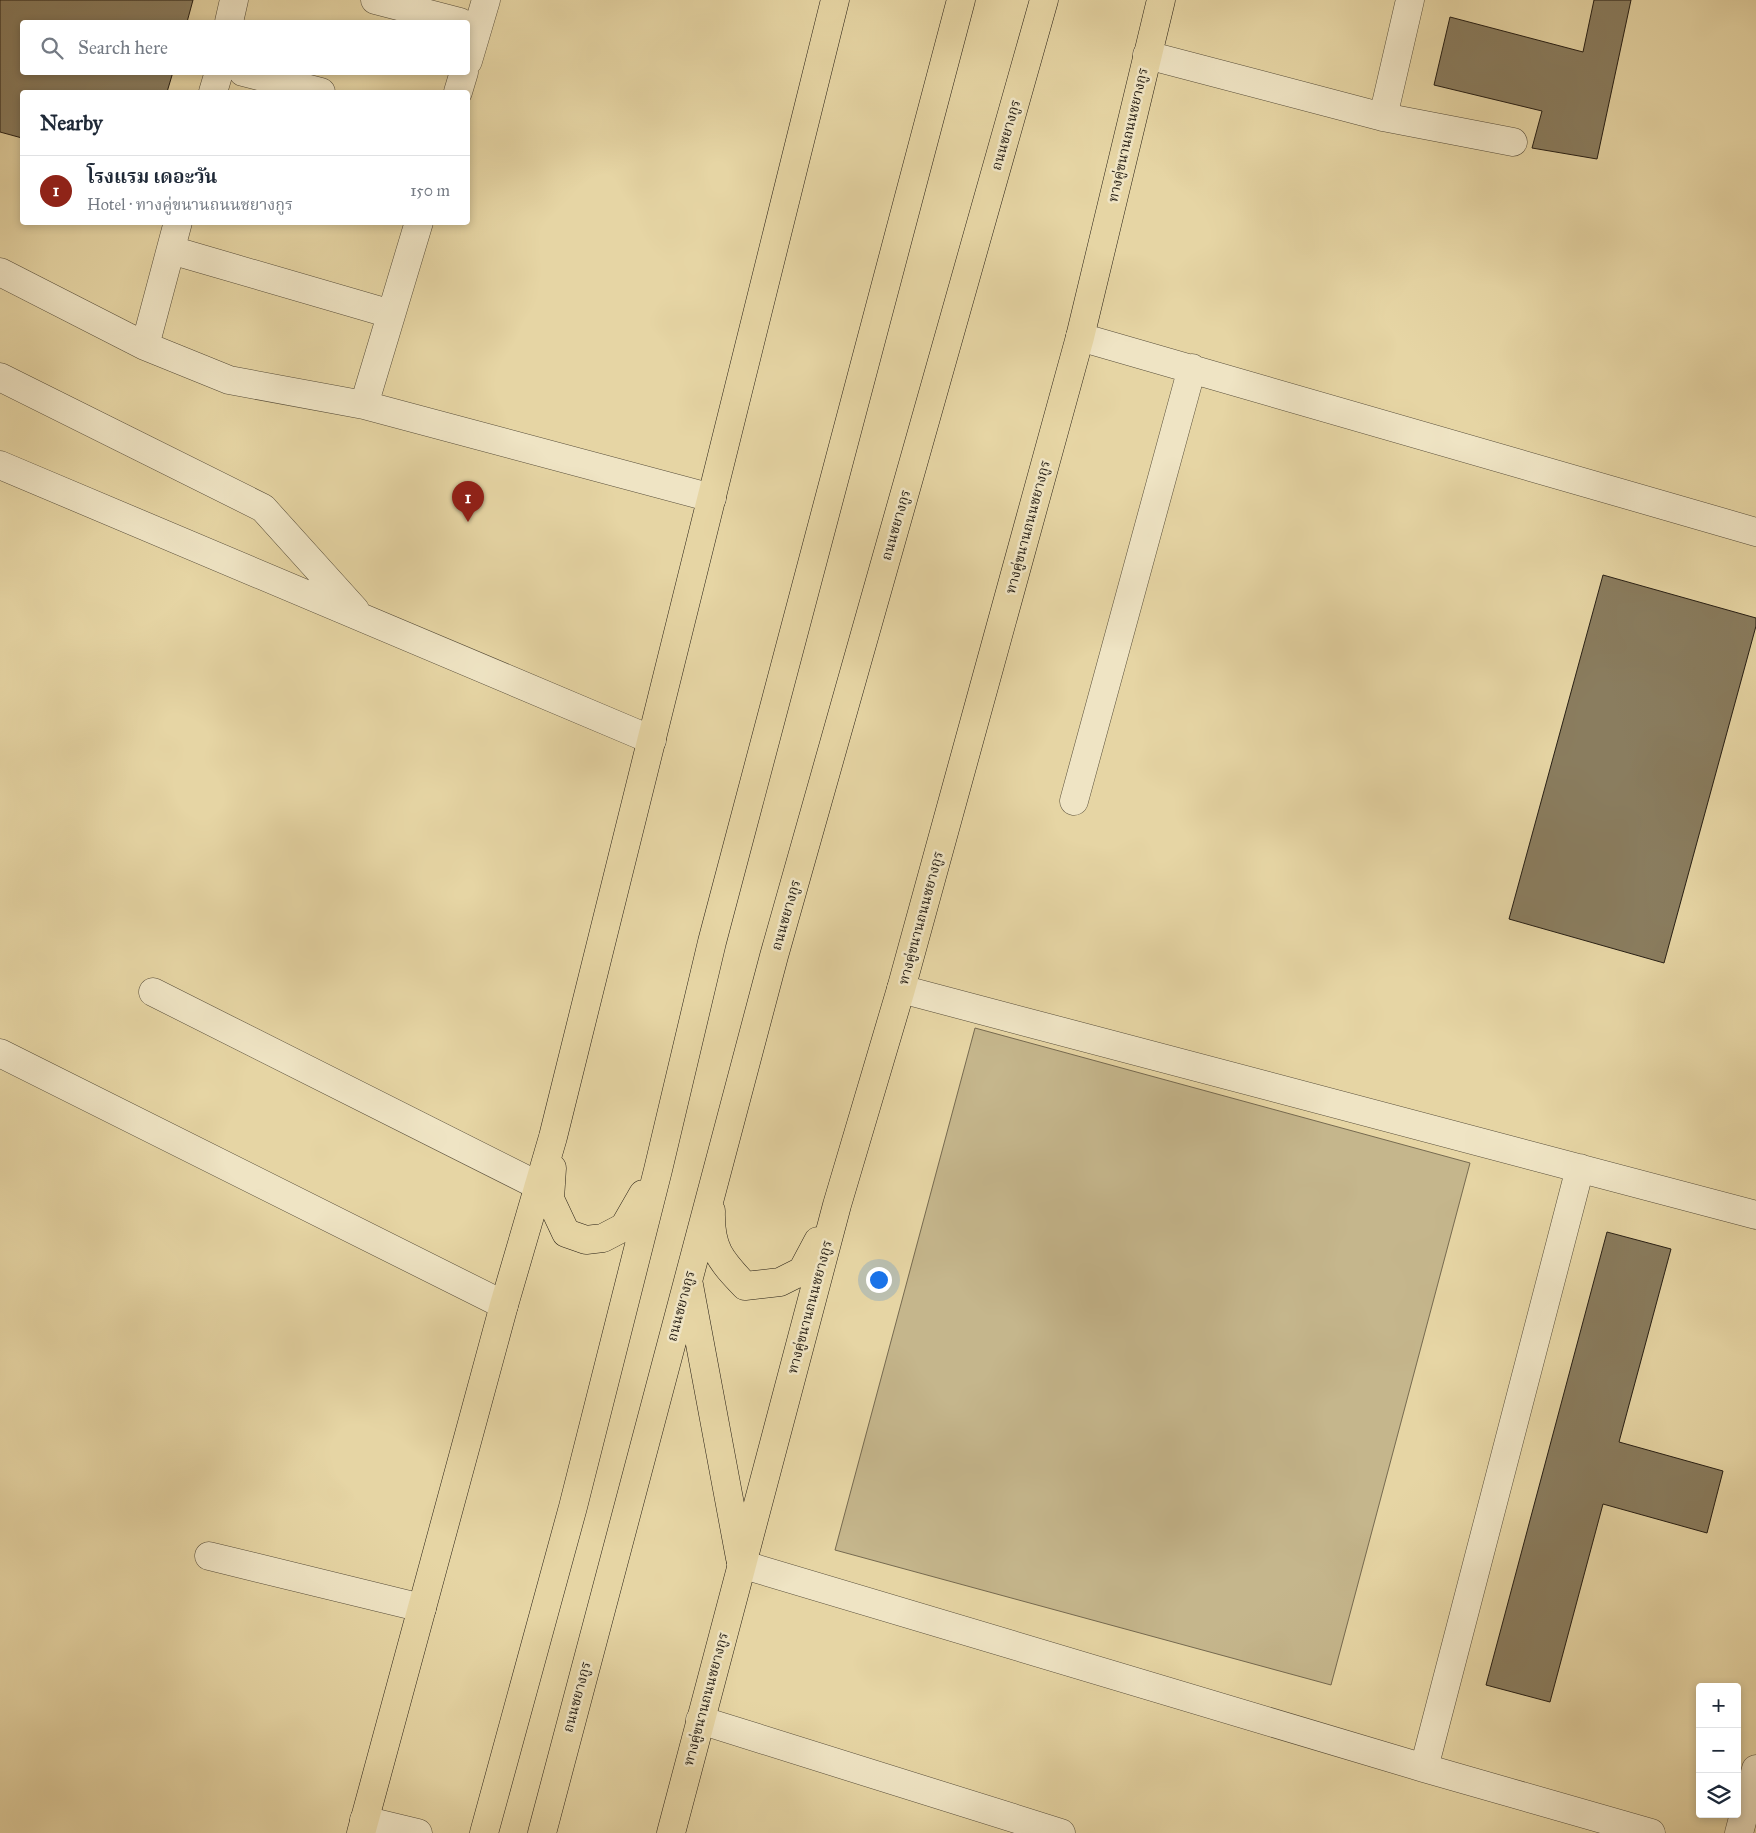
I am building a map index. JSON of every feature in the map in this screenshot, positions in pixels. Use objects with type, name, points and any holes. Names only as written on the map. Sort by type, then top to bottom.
[{"type":"main road","points":[[363,1827],[504,1305],[554,1137],[836,0]]},
{"type":"main road","points":[[484,1833],[572,1508],[658,1170],[712,942],[962,0]]},
{"type":"main road","name":"ถนนชยางกูร","points":[[542,1833],[776,947],[1044,0]]},
{"type":"main road","name":"ทางคู่ขนานถนนชยางกูร","points":[[671,1833],[837,1205],[901,988],[1080,337],[1161,0]]},
{"type":"main road","points":[[554,1137],[550,1199],[566,1232],[586,1240],[603,1238],[624,1227],[658,1170]]},
{"type":"main road","points":[[712,1185],[710,1231],[716,1251],[727,1267],[745,1286],[780,1282],[802,1271],[837,1205]]},
{"type":"main road","points":[[688,1279],[741,1564]]},
{"type":"street","points":[[229,20],[234,0]]},
{"type":"street","points":[[376,0],[450,20]]},
{"type":"street","points":[[470,22],[486,0]]},
{"type":"street","points":[[1383,116],[1410,0]]},
{"type":"street","points":[[1147,55],[1383,116],[1513,142]]},
{"type":"street","points":[[214,90],[218,75]]},
{"type":"street","points":[[255,75],[313,90]]},
{"type":"street","points":[[459,90],[463,75]]},
{"type":"street","points":[[146,346],[177,225]]},
{"type":"street","points":[[364,405],[391,314],[411,225]]},
{"type":"street","points":[[171,250],[391,314]]},
{"type":"street","points":[[0,272],[146,346],[229,380],[364,405],[712,498]]},
{"type":"street","points":[[1080,337],[1756,532]]},
{"type":"street","points":[[1074,801],[1192,368]]},
{"type":"street","points":[[0,377],[263,508],[360,616]]},
{"type":"street","points":[[0,465],[652,740]]},
{"type":"street","points":[[901,988],[1756,1215]]},
{"type":"street","points":[[153,992],[539,1186]]},
{"type":"street","points":[[0,1054],[504,1305]]},
{"type":"street","points":[[1424,1768],[1580,1168]]},
{"type":"street","points":[[209,1556],[422,1608]]},
{"type":"street","points":[[741,1564],[1424,1768],[1651,1833]]},
{"type":"street","points":[[700,1720],[1061,1833]]},
{"type":"street","points":[[1739,1833],[1756,1770]]},
{"type":"street","points":[[363,1827],[418,1833]]},
{"type":"shaded area","points":[[975,1028],[1470,1163],[1331,1685],[835,1550]]},
{"type":"building","points":[[0,0],[193,0],[188,20],[20,20],[20,75],[172,75],[168,90],[20,90],[20,137],[0,132]]},
{"type":"building","points":[[1594,0],[1631,0],[1597,159],[1532,148],[1542,111],[1434,85],[1450,17],[1583,52]]},
{"type":"building","points":[[1603,575],[1756,618],[1756,626],[1664,963],[1509,919]]},
{"type":"building","points":[[1607,1232],[1671,1249],[1619,1442],[1723,1471],[1707,1533],[1603,1504],[1550,1702],[1486,1685]]},
{"type":"place","name":"โรงแรม เดอะวัน","points":[[468,522]]}]
